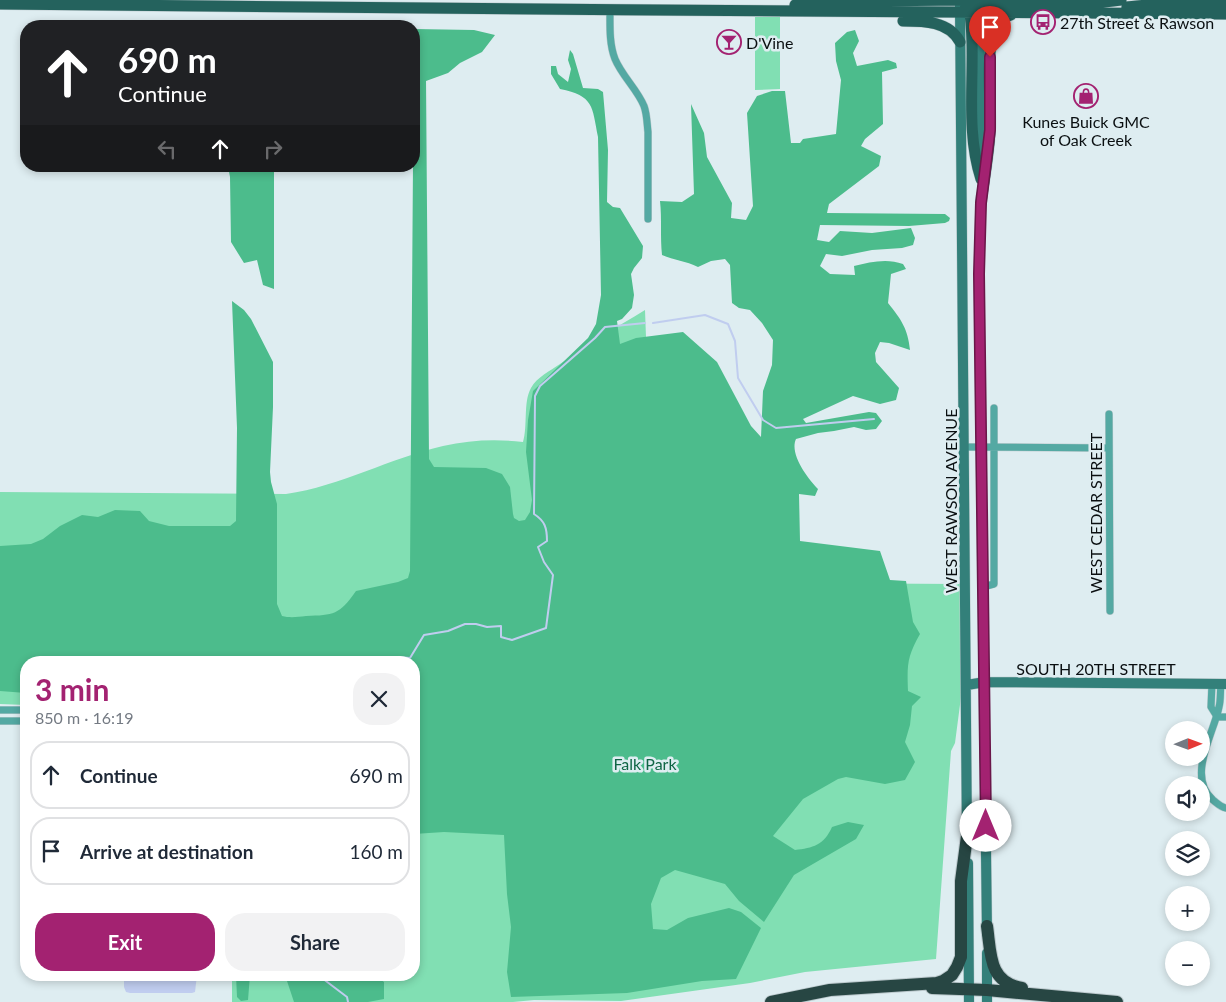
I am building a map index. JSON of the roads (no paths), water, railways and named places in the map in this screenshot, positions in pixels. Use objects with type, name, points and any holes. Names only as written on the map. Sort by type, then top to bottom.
[{"type":"highway","points":[[885,988],[937,983],[947,978],[957,967],[961,957],[960,881],[967,836]]},
{"type":"highway","points":[[987,926],[991,957],[996,973],[1000,978],[1012,985],[1058,996]]},
{"type":"highway","points":[[771,1002],[830,990],[885,988],[969,989],[987,996],[1058,996],[1117,1002]]},
{"type":"main road","points":[[0,4],[200,3],[610,9],[648,5],[812,12],[970,5],[1088,4],[1121,0]]},
{"type":"main road","points":[[759,10],[782,6],[862,1],[970,5],[1014,14],[1226,14]]},
{"type":"main road","points":[[1101,14],[1119,8],[1157,4],[1226,5]]},
{"type":"main road","points":[[970,5],[972,123],[976,164],[981,179]]},
{"type":"main road","name":"WEST RAWSON AVENUE","points":[[969,1002],[960,42],[970,5]]},
{"type":"main road","points":[[812,12],[864,20],[935,23],[951,30],[960,42]]},
{"type":"main road","points":[[981,203],[990,130],[991,43],[998,24],[1004,17],[1014,14]]},
{"type":"main road","name":"WEST RAWSON AVENUE","points":[[981,179],[979,274],[984,587],[987,996]]},
{"type":"main road","points":[[963,274],[979,274]]},
{"type":"main road","name":"SOUTH 20TH STREET","points":[[967,685],[985,682],[1220,684]]},
{"type":"street","points":[[610,9],[610,39],[615,58],[640,98],[647,119],[648,219]]},
{"type":"street","points":[[984,587],[994,584],[994,408]]},
{"type":"street","name":"WEST CEDAR STREET","points":[[1109,414],[1110,611]]},
{"type":"street","points":[[965,447],[1109,448]]},
{"type":"street","points":[[1220,684],[1219,708],[1203,761],[1202,780],[1209,796],[1226,808]]},
{"type":"street","points":[[0,710],[20,710]]},
{"type":"street","points":[[1216,716],[1226,717]]},
{"type":"street","points":[[0,721],[20,721]]},
{"type":"water","points":[[124,981],[196,981],[195,992],[192,993],[130,993],[126,992]]},
{"type":"waterway","points":[[653,323],[705,315],[728,324],[735,341],[738,378],[763,420],[776,428],[874,419]]},
{"type":"waterway","points":[[411,656],[424,635],[448,631],[465,624],[487,627],[501,626],[501,637],[512,640],[546,628],[553,575],[544,562],[538,547],[547,541],[546,529],[541,519],[534,514],[535,396],[540,386],[605,327],[645,323]]},
{"type":"waterway","points":[[326,981],[347,997],[348,1002]]},
{"type":"place","name":"27th Street & Rawson","points":[[1043,22]]},
{"type":"place","name":"D'Vine","points":[[729,42]]},
{"type":"place","name":"Kunes Buick GMC of Oak Creek","points":[[1086,96]]},
{"type":"park label","name":"Falk Park","points":[[645,763]]}]
